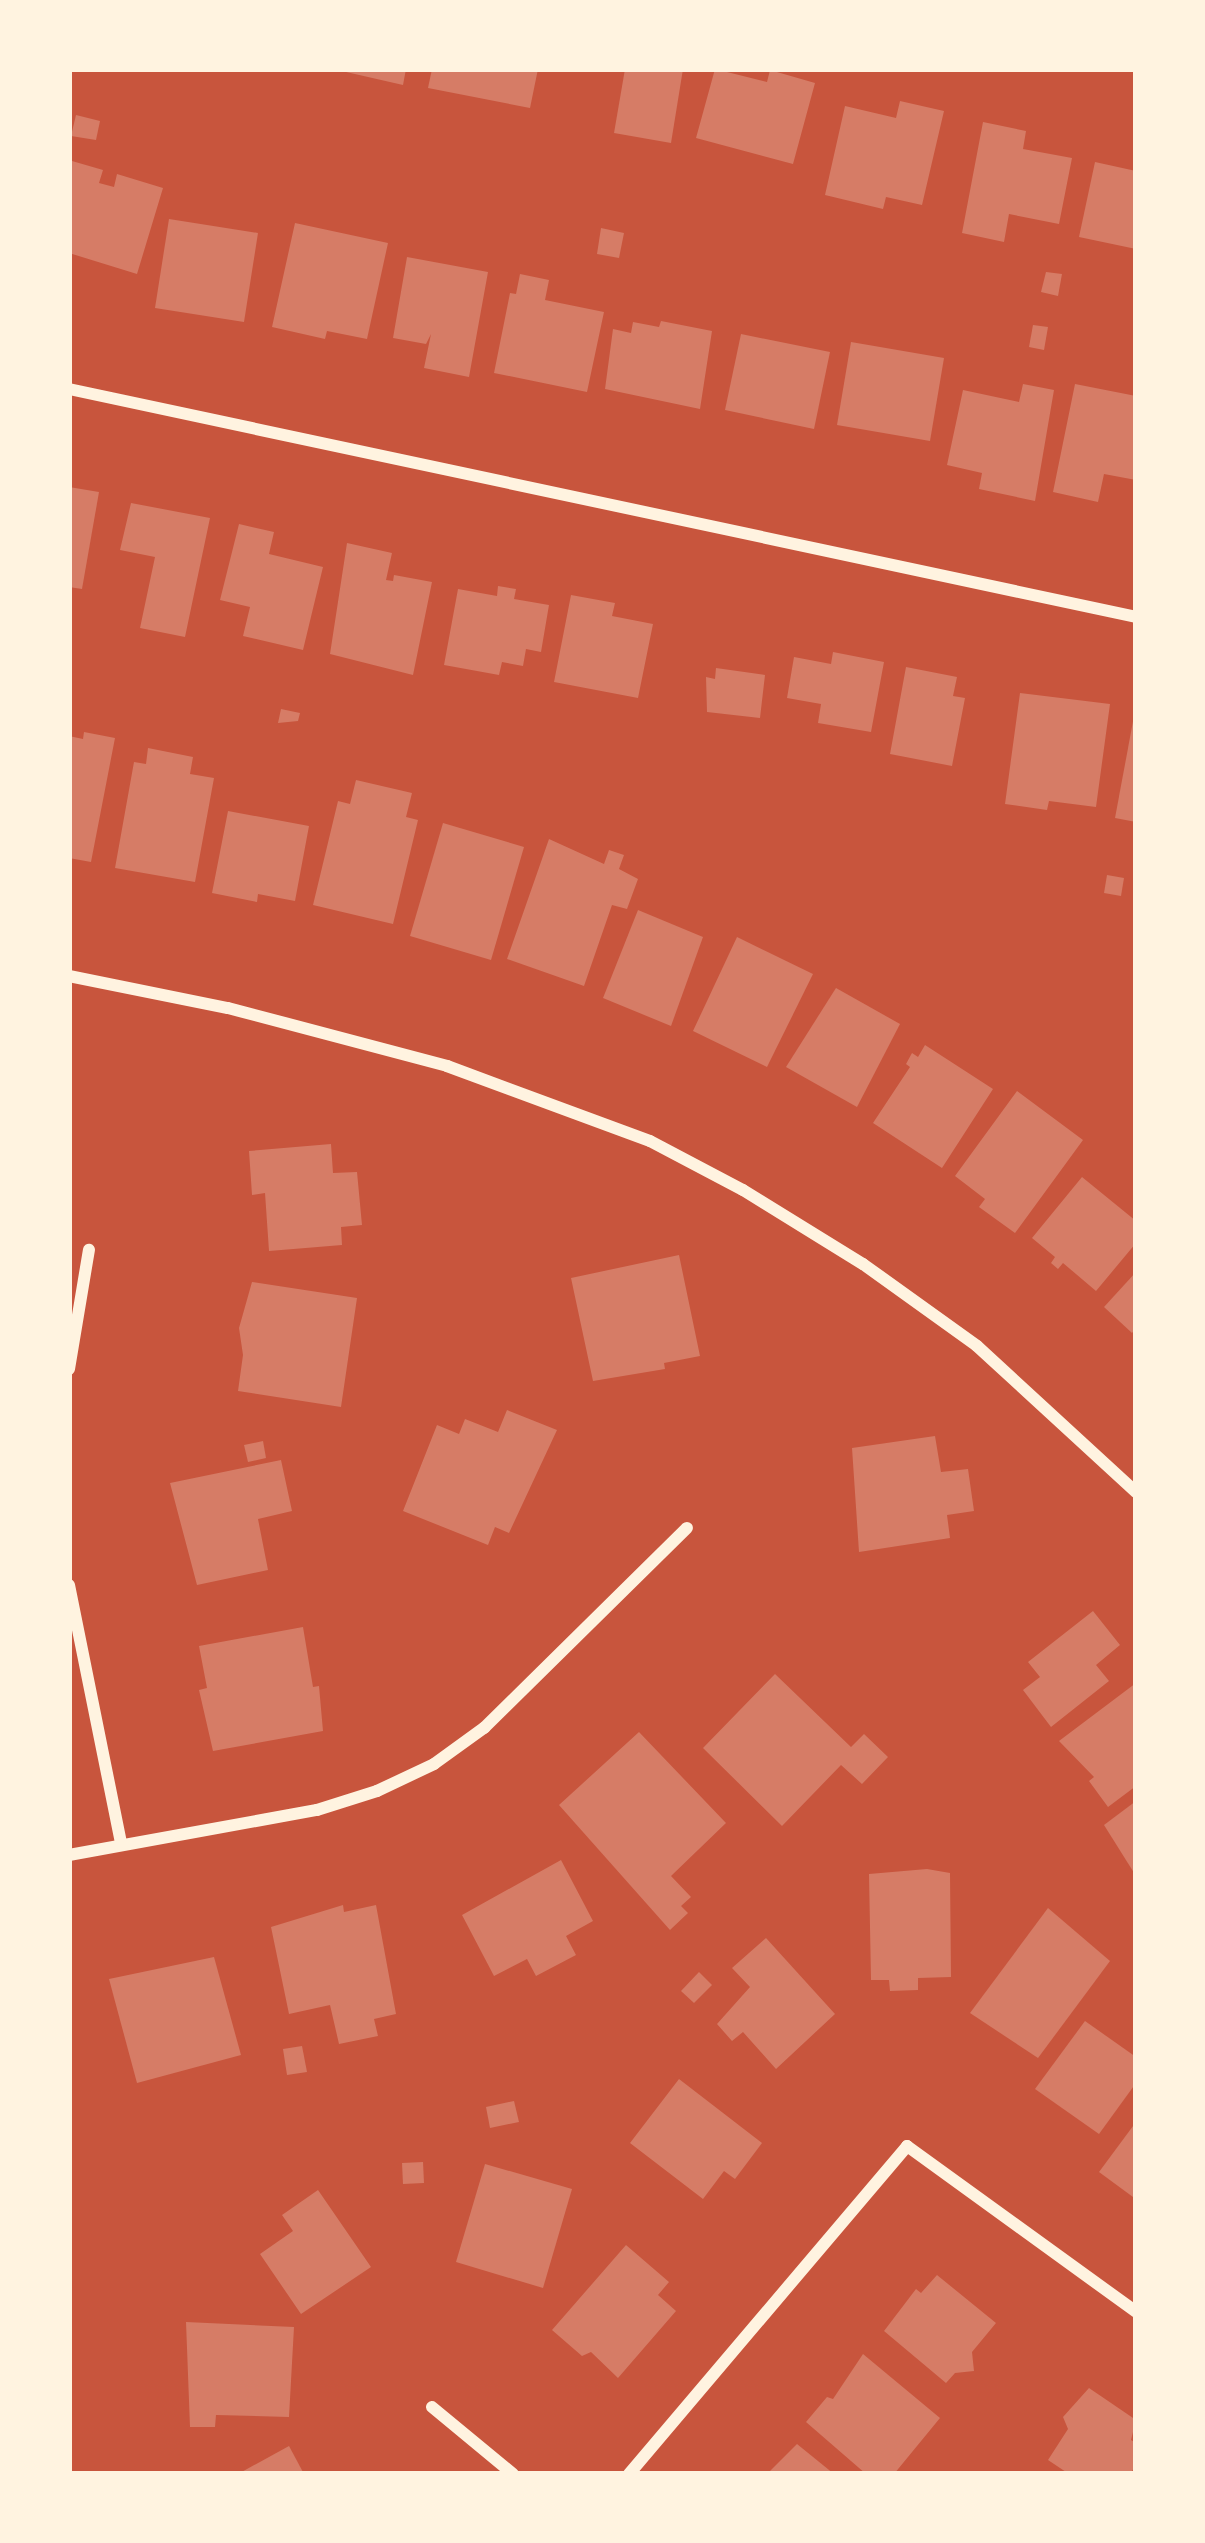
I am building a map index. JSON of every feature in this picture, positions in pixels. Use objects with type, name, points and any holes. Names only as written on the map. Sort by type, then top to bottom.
[{"type":"street","points":[[69,389],[1136,617]]},
{"type":"street","points":[[69,976],[228,1008],[447,1066],[650,1141],[863,1264],[977,1346],[1136,1492]]},
{"type":"street","points":[[69,1369],[89,1250]]},
{"type":"street","points":[[69,1855],[317,1810],[377,1791],[434,1764],[484,1728],[687,1528]]},
{"type":"street","points":[[69,1585],[121,1844]]},
{"type":"street","points":[[629,2474],[908,2146],[1136,2312]]},
{"type":"street","points":[[432,2407],[513,2474]]},
{"type":"building","points":[[333,69],[406,69],[403,85]]},
{"type":"building","points":[[432,69],[538,69],[530,108],[428,88]]},
{"type":"building","points":[[625,69],[683,69],[671,143],[614,133]]},
{"type":"building","points":[[715,69],[767,82],[770,70],[815,83],[793,164],[696,138]]},
{"type":"building","points":[[900,101],[944,111],[922,205],[886,197],[883,209],[825,195],[845,106],[896,118]]},
{"type":"building","points":[[76,115],[100,121],[96,140],[71,136]]},
{"type":"building","points":[[983,122],[1026,131],[1023,149],[1072,158],[1059,224],[1009,214],[1004,242],[962,233]]},
{"type":"building","points":[[72,161],[103,170],[99,183],[114,187],[117,174],[163,188],[137,274],[69,253]]},
{"type":"building","points":[[1095,162],[1136,171],[1136,249],[1079,237]]},
{"type":"building","points":[[169,219],[258,233],[244,322],[155,308]]},
{"type":"building","points":[[295,223],[388,243],[367,339],[327,331],[325,339],[272,327]]},
{"type":"building","points":[[601,228],[624,233],[619,258],[597,254]]},
{"type":"building","points":[[407,257],[488,272],[469,377],[424,368],[431,334],[426,344],[393,338]]},
{"type":"building","points":[[1046,272],[1062,274],[1058,296],[1041,292]]},
{"type":"building","points":[[520,274],[549,280],[545,300],[604,312],[587,392],[494,373],[510,293],[516,294]]},
{"type":"building","points":[[661,321],[712,331],[700,409],[605,389],[613,329],[631,333],[633,322],[659,327]]},
{"type":"building","points":[[1033,325],[1048,327],[1044,350],[1029,347]]},
{"type":"building","points":[[741,334],[830,352],[814,429],[725,410]]},
{"type":"building","points":[[851,342],[944,358],[930,441],[837,425]]},
{"type":"building","points":[[1023,384],[1054,390],[1035,501],[979,489],[982,473],[947,465],[963,390],[1019,402]]},
{"type":"building","points":[[1075,384],[1136,396],[1136,480],[1104,474],[1098,502],[1053,492]]},
{"type":"building","points":[[69,487],[99,492],[82,589],[69,587]]},
{"type":"building","points":[[131,503],[210,518],[185,637],[140,628],[155,557],[120,550]]},
{"type":"building","points":[[239,524],[274,532],[269,554],[323,567],[303,650],[243,636],[250,607],[220,600]]},
{"type":"building","points":[[347,543],[392,553],[386,580],[393,581],[394,575],[432,582],[413,675],[330,654]]},
{"type":"building","points":[[498,586],[516,589],[514,599],[549,605],[541,652],[526,649],[523,666],[502,662],[499,675],[444,665],[458,589],[497,596]]},
{"type":"building","points":[[571,595],[615,603],[612,616],[653,624],[638,698],[554,682]]},
{"type":"building","points":[[833,652],[884,662],[871,732],[818,723],[821,704],[787,698],[794,657],[831,664]]},
{"type":"building","points":[[906,667],[957,677],[953,696],[965,698],[952,766],[890,754]]},
{"type":"building","points":[[716,668],[765,675],[760,718],[707,712],[706,677],[715,679]]},
{"type":"building","points":[[1020,693],[1110,704],[1096,807],[1049,801],[1047,810],[1005,804]]},
{"type":"building","points":[[281,709],[300,713],[298,721],[278,723]]},
{"type":"building","points":[[1136,716],[1136,822],[1115,818]]},
{"type":"building","points":[[84,732],[115,738],[91,862],[69,858],[69,736],[83,739]]},
{"type":"building","points":[[148,748],[193,757],[190,774],[214,778],[195,882],[115,868],[134,762],[146,764]]},
{"type":"building","points":[[356,780],[412,793],[406,817],[418,820],[393,924],[313,905],[338,801],[350,804]]},
{"type":"building","points":[[228,811],[309,826],[295,901],[258,894],[257,902],[212,893]]},
{"type":"building","points":[[443,823],[524,847],[491,960],[410,936]]},
{"type":"building","points":[[549,839],[604,864],[609,850],[624,855],[619,869],[638,879],[627,909],[612,905],[584,986],[507,959]]},
{"type":"building","points":[[1107,875],[1124,878],[1121,896],[1104,893]]},
{"type":"building","points":[[638,910],[703,937],[671,1026],[603,998]]},
{"type":"building","points":[[737,937],[813,974],[767,1067],[693,1031]]},
{"type":"building","points":[[836,988],[900,1024],[857,1107],[786,1067]]},
{"type":"building","points":[[925,1045],[993,1089],[942,1168],[873,1123],[910,1067],[906,1064],[912,1053],[918,1057]]},
{"type":"building","points":[[1017,1091],[1083,1140],[1015,1233],[979,1207],[985,1199],[955,1176]]},
{"type":"building","points":[[331,1144],[333,1173],[357,1172],[362,1225],[341,1227],[342,1245],[269,1251],[265,1193],[252,1195],[249,1151]]},
{"type":"building","points":[[1082,1177],[1136,1221],[1136,1243],[1096,1291],[1063,1263],[1058,1269],[1051,1263],[1055,1257],[1032,1238]]},
{"type":"building","points":[[679,1255],[700,1356],[664,1363],[665,1369],[593,1381],[571,1278]]},
{"type":"building","points":[[1136,1272],[1136,1328],[1132,1333],[1104,1307]]},
{"type":"building","points":[[252,1282],[357,1298],[341,1407],[238,1391],[243,1355],[239,1328]]},
{"type":"building","points":[[507,1410],[557,1430],[509,1533],[495,1527],[488,1545],[403,1511],[437,1425],[459,1434],[465,1419],[498,1432]]},
{"type":"building","points":[[935,1436],[941,1472],[968,1469],[974,1511],[947,1515],[950,1538],[859,1552],[852,1448]]},
{"type":"building","points":[[263,1441],[266,1458],[248,1462],[244,1445]]},
{"type":"building","points":[[281,1460],[292,1511],[258,1519],[268,1570],[197,1585],[170,1483]]},
{"type":"building","points":[[1093,1611],[1120,1645],[1096,1665],[1109,1681],[1051,1727],[1023,1690],[1040,1677],[1028,1662]]},
{"type":"building","points":[[303,1627],[313,1687],[319,1686],[323,1731],[213,1751],[199,1690],[207,1688],[199,1646]]},
{"type":"building","points":[[775,1674],[851,1747],[864,1734],[888,1757],[862,1784],[841,1765],[782,1826],[703,1748]]},
{"type":"building","points":[[1136,1683],[1136,1786],[1108,1807],[1089,1781],[1094,1777],[1059,1741]]},
{"type":"building","points":[[639,1732],[726,1823],[671,1876],[691,1897],[681,1906],[688,1913],[670,1930],[559,1805]]},
{"type":"building","points":[[1136,1801],[1136,1876],[1104,1825]]},
{"type":"building","points":[[561,1860],[593,1921],[566,1936],[576,1955],[536,1976],[527,1959],[494,1976],[462,1915]]},
{"type":"building","points":[[927,1869],[950,1873],[951,1977],[918,1978],[918,1990],[890,1991],[889,1980],[871,1980],[869,1874]]},
{"type":"building","points":[[343,1905],[344,1912],[376,1905],[396,2014],[374,2019],[378,2036],[339,2044],[330,2005],[289,2014],[271,1927]]},
{"type":"building","points":[[1048,1908],[1110,1961],[1038,2058],[970,2013]]},
{"type":"building","points":[[766,1938],[835,2014],[776,2069],[743,2032],[732,2041],[717,2024],[750,1987],[732,1968]]},
{"type":"building","points":[[214,1957],[241,2055],[137,2083],[109,1979]]},
{"type":"building","points":[[699,1972],[712,1985],[694,2003],[681,1991]]},
{"type":"building","points":[[1085,2021],[1136,2057],[1136,2083],[1099,2134],[1035,2089]]},
{"type":"building","points":[[302,2046],[307,2072],[287,2075],[283,2049]]},
{"type":"building","points":[[679,2079],[762,2143],[735,2179],[724,2171],[703,2199],[630,2143]]},
{"type":"building","points":[[514,2101],[519,2122],[490,2128],[486,2107]]},
{"type":"building","points":[[1136,2122],[1136,2193],[1133,2197],[1099,2172]]},
{"type":"building","points":[[423,2162],[424,2183],[403,2184],[402,2163]]},
{"type":"building","points":[[485,2164],[572,2189],[543,2288],[456,2262]]},
{"type":"building","points":[[318,2190],[371,2267],[301,2314],[260,2254],[293,2231],[282,2215]]},
{"type":"building","points":[[626,2245],[669,2282],[658,2295],[676,2311],[618,2378],[591,2352],[582,2356],[552,2330]]},
{"type":"building","points":[[937,2275],[996,2323],[972,2352],[974,2371],[955,2373],[946,2383],[884,2331],[916,2289],[921,2293]]},
{"type":"building","points":[[186,2322],[294,2327],[289,2417],[216,2415],[215,2427],[190,2427]]},
{"type":"building","points":[[863,2354],[940,2418],[894,2474],[866,2474],[806,2422],[827,2397],[833,2399]]},
{"type":"building","points":[[1089,2388],[1136,2420],[1131,2440],[1136,2443],[1136,2465],[1130,2474],[1069,2474],[1048,2460],[1068,2429],[1063,2417]]},
{"type":"building","points":[[797,2444],[834,2474],[767,2474]]},
{"type":"building","points":[[289,2446],[304,2474],[238,2474]]}]
